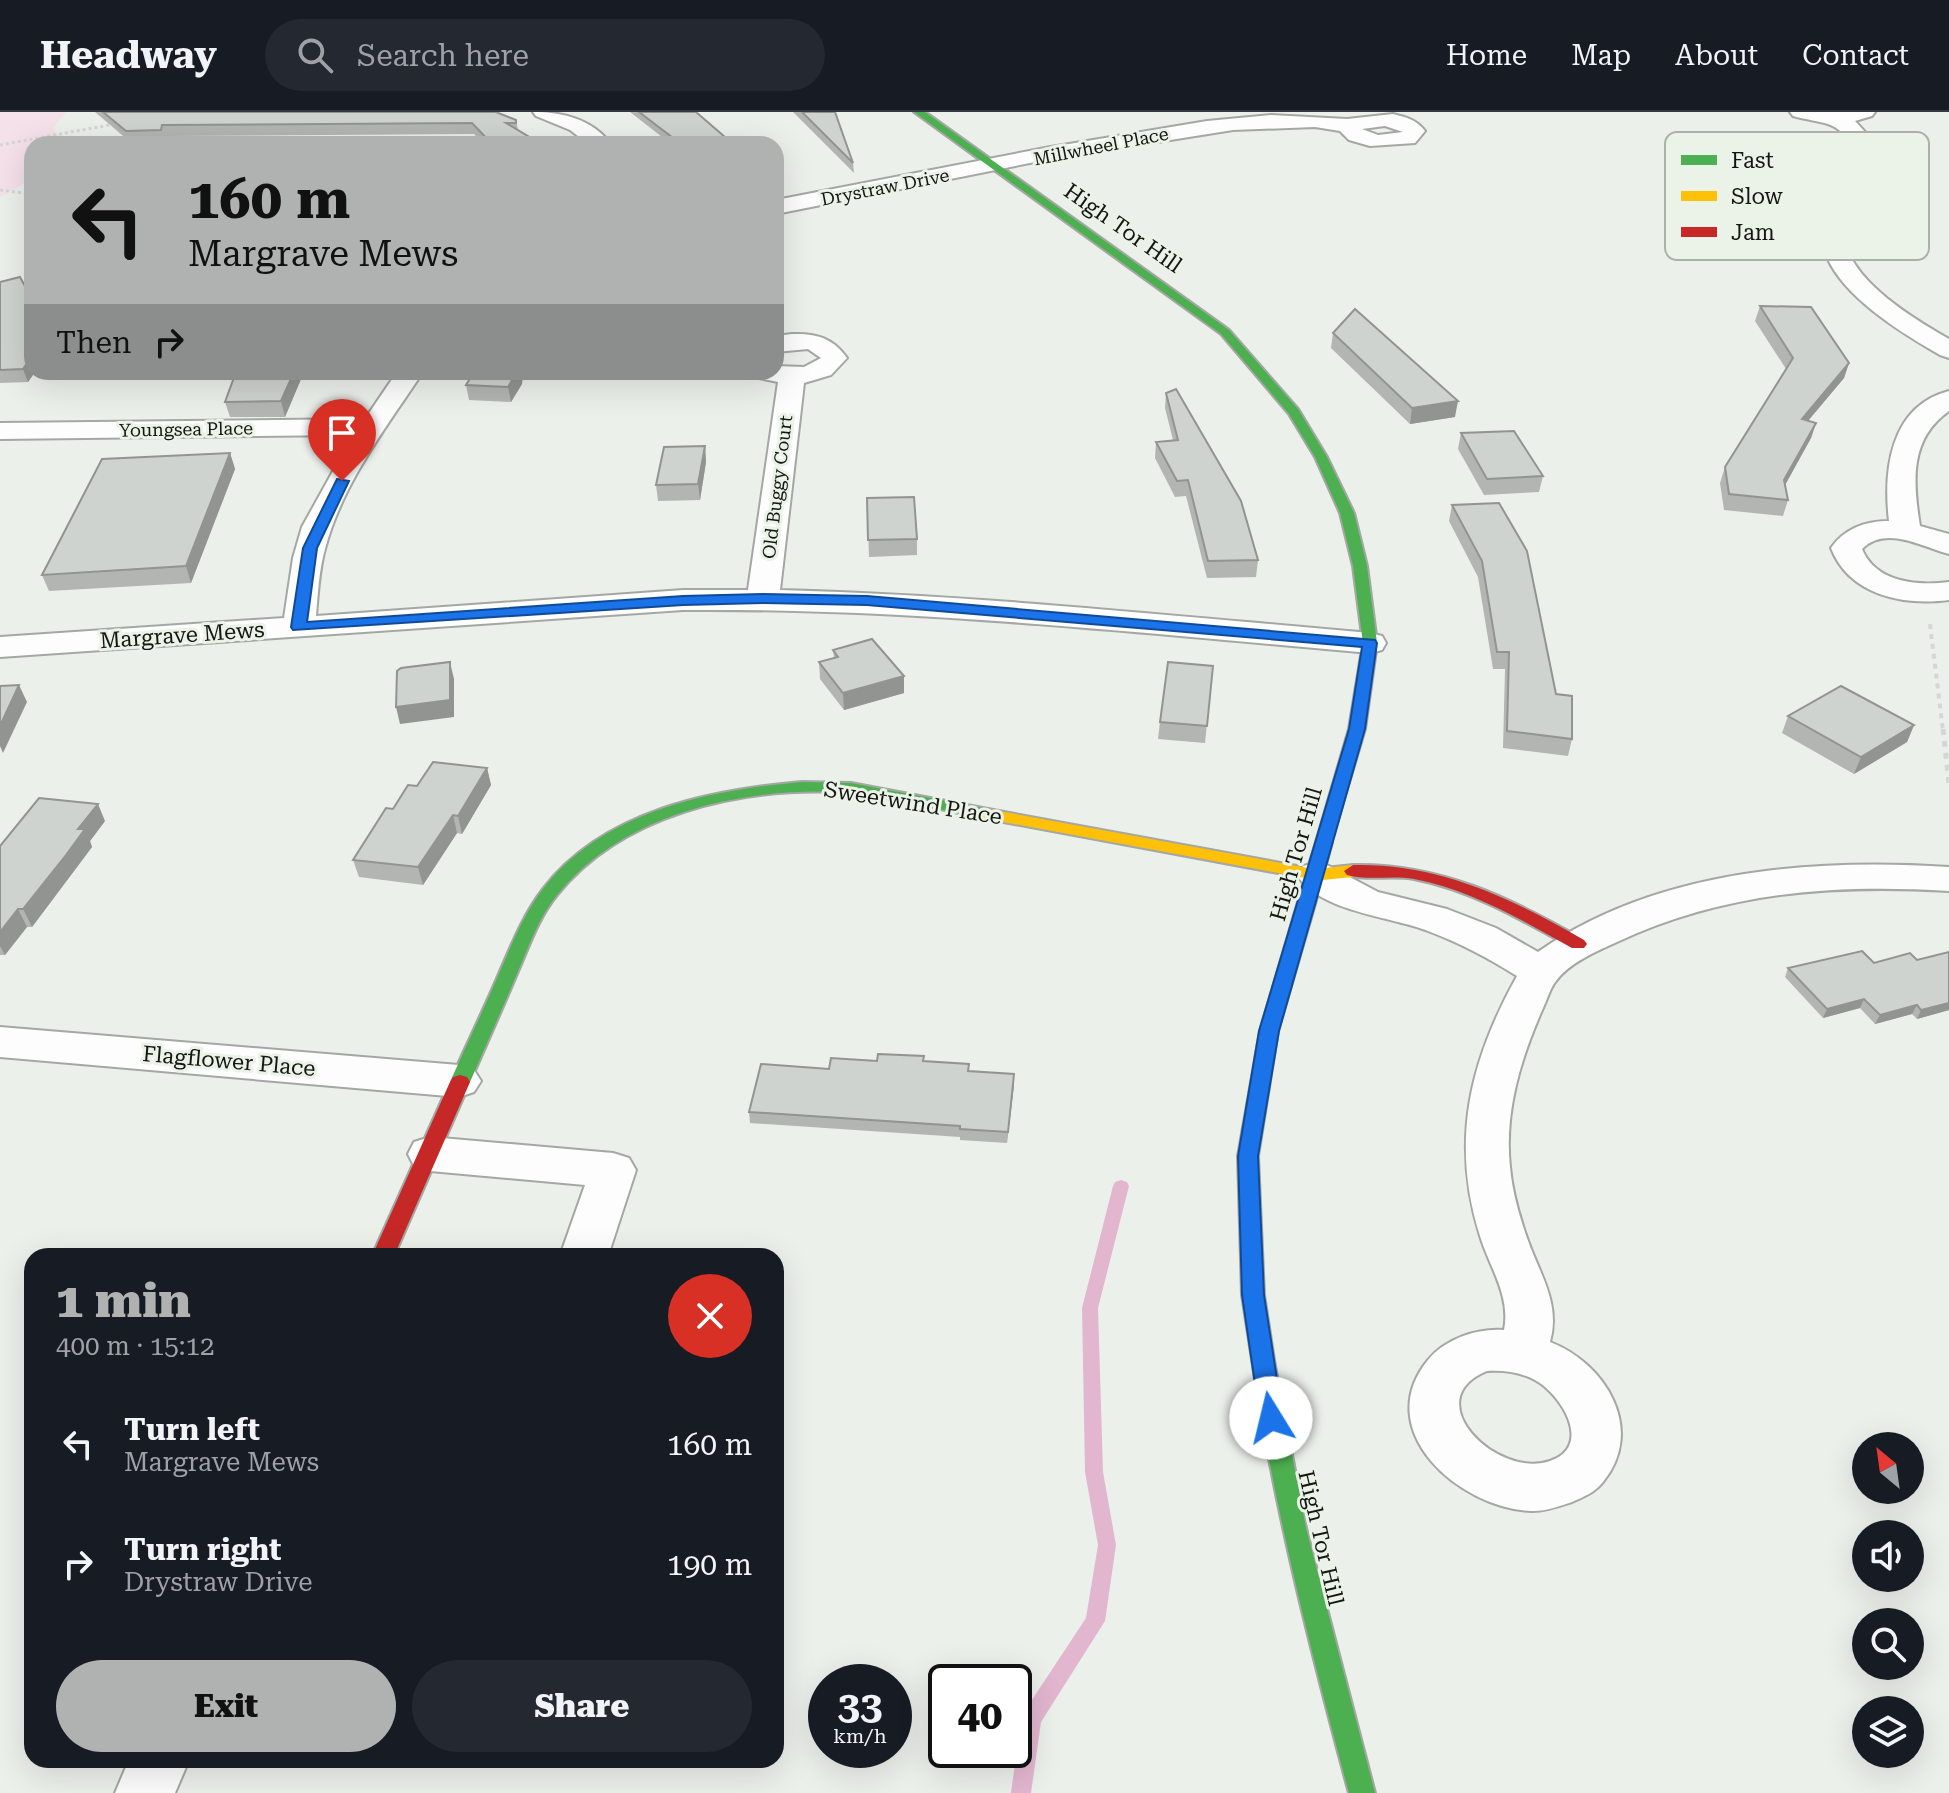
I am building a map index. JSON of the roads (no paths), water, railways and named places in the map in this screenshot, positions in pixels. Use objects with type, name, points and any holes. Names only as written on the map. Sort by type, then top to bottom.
[{"type":"street","points":[[543,112],[577,126],[590,136]]},
{"type":"street","name":"High Tor Hill","points":[[919,112],[1225,332],[1285,400],[1321,457],[1347,513],[1360,566],[1370,643],[1357,729],[1269,1031],[1248,1156],[1253,1295],[1276,1449],[1320,1637],[1362,1793]]},
{"type":"street","points":[[1800,112],[1840,118],[1865,112]]},
{"type":"street","points":[[1840,118],[1855,132]]},
{"type":"street","name":"Millwheel Place","points":[[994,166],[1240,123],[1328,121],[1352,125]]},
{"type":"street","name":"Drystraw Drive","points":[[784,205],[994,166]]},
{"type":"street","points":[[1842,260],[1861,288],[1883,308],[1949,350]]},
{"type":"street","name":"Old Buggy Court","points":[[784,343],[802,341],[818,344],[830,349],[834,358],[824,369],[784,374]]},
{"type":"street","points":[[299,627],[310,548],[327,509],[372,427],[404,380]]},
{"type":"street","name":"Old Buggy Court","points":[[763,598],[780,380]]},
{"type":"street","points":[[1906,532],[1900,491],[1904,443],[1933,408],[1949,399]]},
{"type":"street","name":"Youngsea Place","points":[[0,431],[372,427]]},
{"type":"street","points":[[1935,592],[1873,580],[1856,568],[1848,558],[1846,548],[1853,539],[1864,533],[1906,532],[1949,545]]},
{"type":"street","name":"Margrave Mews","points":[[0,647],[683,600],[763,598],[867,600],[1370,643]]},
{"type":"street","name":"Sweetwind Place","points":[[387,1248],[527,930],[552,889],[579,863],[617,835],[657,817],[706,801],[796,787],[841,787],[1316,875],[1388,869],[1462,887],[1511,905],[1578,944]]},
{"type":"street","points":[[1316,875],[1366,902],[1433,918],[1482,937],[1540,971]]},
{"type":"street","points":[[1522,1352],[1530,1322],[1524,1291],[1503,1236],[1487,1166],[1488,1118],[1498,1063],[1540,971],[1578,944],[1666,905],[1715,891],[1770,880],[1822,875],[1949,879]]},
{"type":"street","name":"Flagflower Place","points":[[0,1042],[459,1081]]},
{"type":"street","points":[[430,1154],[613,1170],[587,1248]]},
{"type":"street","points":[[145,1793],[156,1768]]},
{"type":"waterway","points":[[1021,1793],[1031,1719],[1095,1621],[1107,1545],[1094,1472],[1090,1308],[1121,1186]]}]
